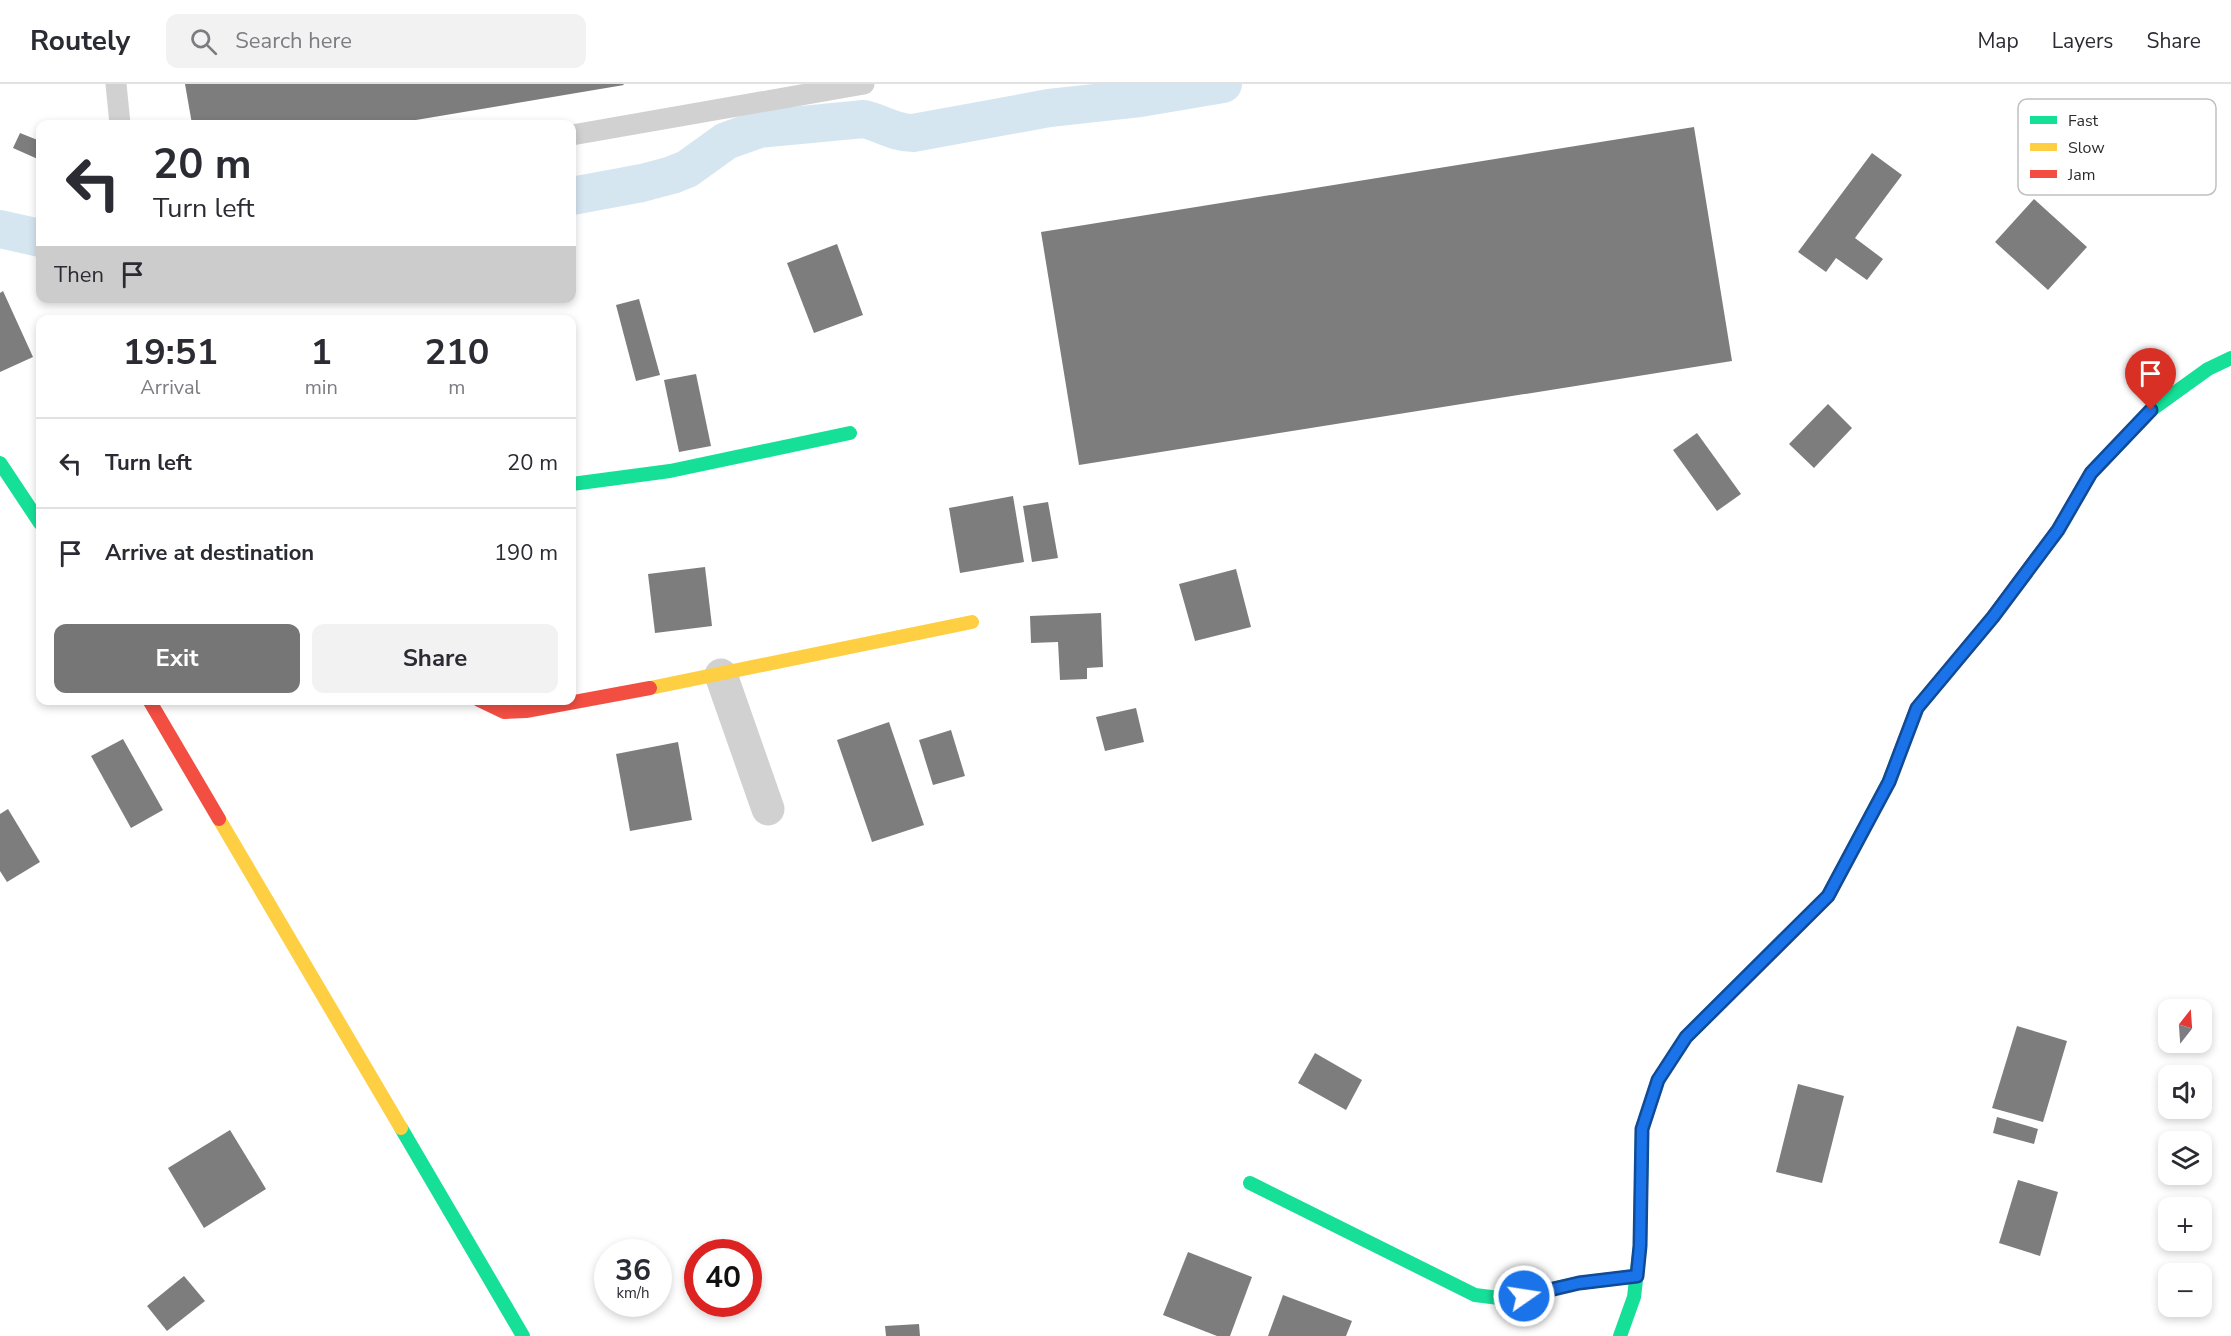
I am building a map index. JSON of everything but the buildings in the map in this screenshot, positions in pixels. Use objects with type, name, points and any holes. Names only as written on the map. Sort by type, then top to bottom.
[{"type":"street","points":[[1620,1336],[1634,1297],[1637,1276],[1640,1246],[1642,1129],[1658,1080],[1686,1037],[1828,896],[1889,782],[1917,708],[1993,617],[2052,538],[2091,473],[2151,410],[2208,369],[2231,358]]},
{"type":"street","points":[[576,483],[670,471],[850,433]]},
{"type":"street","points":[[0,463],[36,517]]},
{"type":"street","points":[[576,702],[721,675],[972,622]]},
{"type":"street","points":[[721,675],[768,809]]},
{"type":"street","points":[[152,705],[523,1336]]},
{"type":"street","points":[[490,705],[504,711],[526,711],[558,705]]},
{"type":"street","points":[[1250,1183],[1475,1295],[1507,1299],[1579,1283],[1637,1276]]},
{"type":"lane","points":[[116,84],[120,120]]},
{"type":"lane","points":[[576,134],[864,84]]},
{"type":"waterway","points":[[576,195],[672,175],[687,169],[726,141],[759,129],[864,119],[913,133],[1049,108],[1140,98],[1223,84]]},
{"type":"waterway","points":[[0,229],[36,237]]},
{"type":"traffic: fast","points":[[2036,559],[2058,530],[2091,473],[2151,410],[2208,369],[2231,358]]},
{"type":"traffic: fast","points":[[576,483],[670,471],[850,433]]},
{"type":"traffic: fast","points":[[0,463],[36,517]]},
{"type":"traffic: fast","points":[[1620,1336],[1634,1297],[1640,1246],[1642,1129],[1658,1080],[1686,1037],[1828,896],[1889,781],[1900,752]]},
{"type":"traffic: fast","points":[[401,1128],[523,1336]]},
{"type":"traffic: fast","points":[[1250,1183],[1475,1295],[1507,1299],[1579,1283],[1637,1276]]},
{"type":"traffic: slow","points":[[650,688],[972,622]]},
{"type":"traffic: slow","points":[[219,819],[401,1128]]},
{"type":"traffic: jam","points":[[1900,752],[1917,708],[1993,617],[2036,559]]},
{"type":"traffic: jam","points":[[576,702],[650,688]]},
{"type":"traffic: jam","points":[[152,705],[219,819]]},
{"type":"traffic: jam","points":[[489,705],[504,712],[526,711],[558,705]]},
{"type":"route","points":[[1524,1296],[1579,1283],[1637,1276],[1640,1246],[1642,1129],[1658,1080],[1686,1037],[1828,896],[1889,782],[1917,708],[1993,617],[2058,530],[2091,473],[2151,410]]}]
